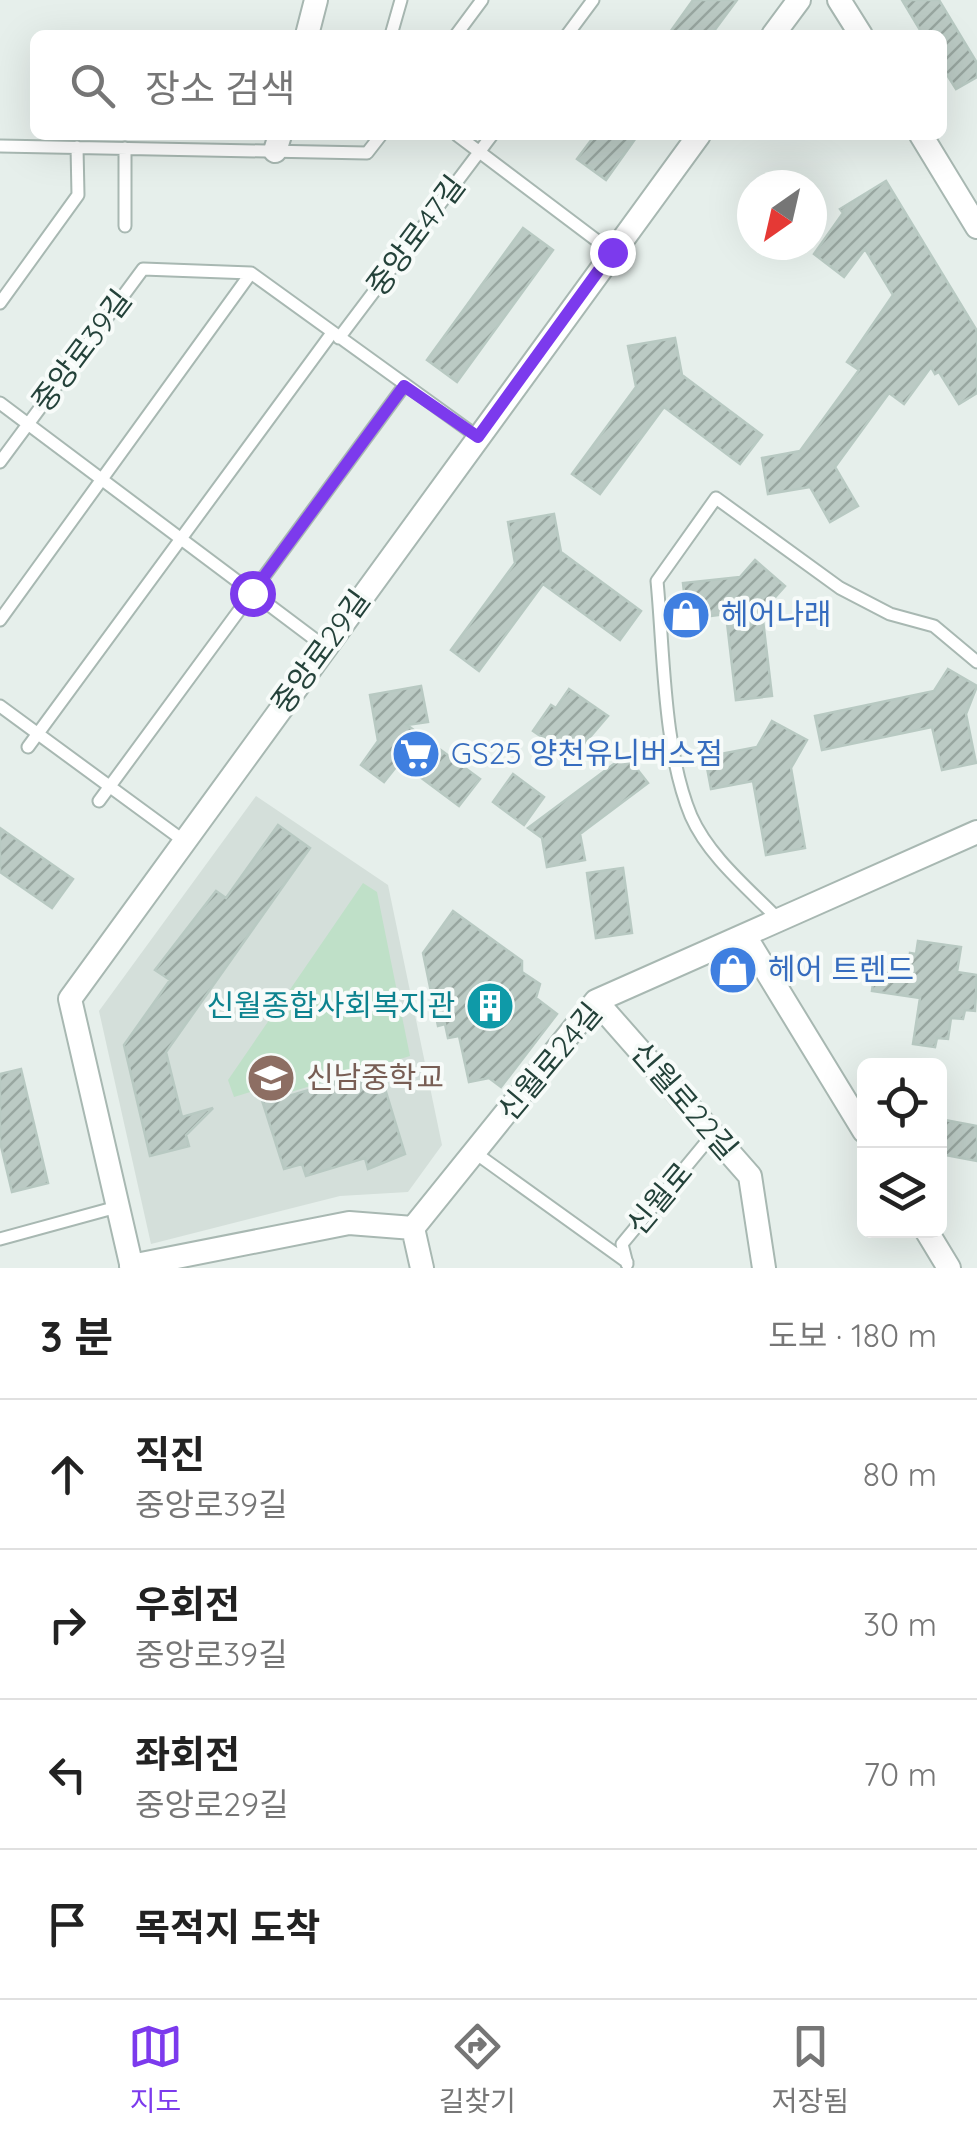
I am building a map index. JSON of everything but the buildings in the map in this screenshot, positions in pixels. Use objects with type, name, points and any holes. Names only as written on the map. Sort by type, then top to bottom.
[{"type":"street","points":[[308,30],[316,0]]},
{"type":"street","points":[[777,30],[799,0]]},
{"type":"street","points":[[840,0],[857,30]]},
{"type":"street","name":"중앙로29길","points":[[131,1267],[70,998],[695,140]]},
{"type":"street","points":[[924,140],[977,227]]},
{"type":"street","name":"신월로24길","points":[[413,1228],[596,1001],[977,832]]},
{"type":"street","points":[[745,936],[857,1119]]},
{"type":"street","name":"신월로22길","points":[[596,1001],[750,1176],[764,1268]]},
{"type":"street","points":[[131,1267],[349,1222],[413,1228],[422,1268]]},
{"type":"street","points":[[931,1238],[949,1268]]},
{"type":"lane","points":[[392,30],[401,0]]},
{"type":"lane","points":[[460,30],[482,0]]},
{"type":"lane","points":[[570,30],[593,0]]},
{"type":"lane","points":[[0,146],[125,148],[278,143],[367,153],[377,140]]},
{"type":"lane","points":[[463,140],[612,252]]},
{"type":"lane","name":"중앙로47길","points":[[336,335],[488,140]]},
{"type":"lane","points":[[0,304],[78,195],[77,148]]},
{"type":"lane","points":[[125,148],[125,226]]},
{"type":"lane","name":"중앙로39길","points":[[0,462],[143,270],[251,273]]},
{"type":"lane","points":[[0,620],[251,273],[478,437]]},
{"type":"lane","points":[[28,747],[336,335]]},
{"type":"lane","points":[[99,802],[404,386]]},
{"type":"lane","name":"중앙로39길","points":[[0,403],[325,647]]},
{"type":"lane","points":[[780,921],[712,850],[691,816],[675,752],[656,581],[716,498],[840,588],[890,614],[934,626],[977,662]]},
{"type":"lane","points":[[0,706],[184,841]]},
{"type":"lane","name":"신월로","points":[[627,1265],[622,1244],[713,1134]]},
{"type":"lane","name":"신월로24길","points":[[474,1152],[627,1265]]},
{"type":"lane","points":[[0,1239],[118,1207]]},
{"type":"shaded area","name":"신남중학교","points":[[256,796],[388,885],[442,1145],[408,1192],[340,1196],[151,1244],[99,1011]]},
{"type":"green space","points":[[363,883],[377,892],[410,1056],[284,1094],[280,1083],[234,1097],[228,1080]]},
{"type":"place","name":"헤어나래","points":[[686,615]]},
{"type":"place","name":"GS25 양천유니버스점","points":[[416,754]]},
{"type":"place","name":"헤어 트렌드","points":[[733,970]]},
{"type":"place","name":"신월종합사회복지관","points":[[490,1006]]},
{"type":"place","name":"신남중학교","points":[[271,1078]]},
{"type":"route","points":[[252,593],[404,386],[478,437],[612,252]]}]
